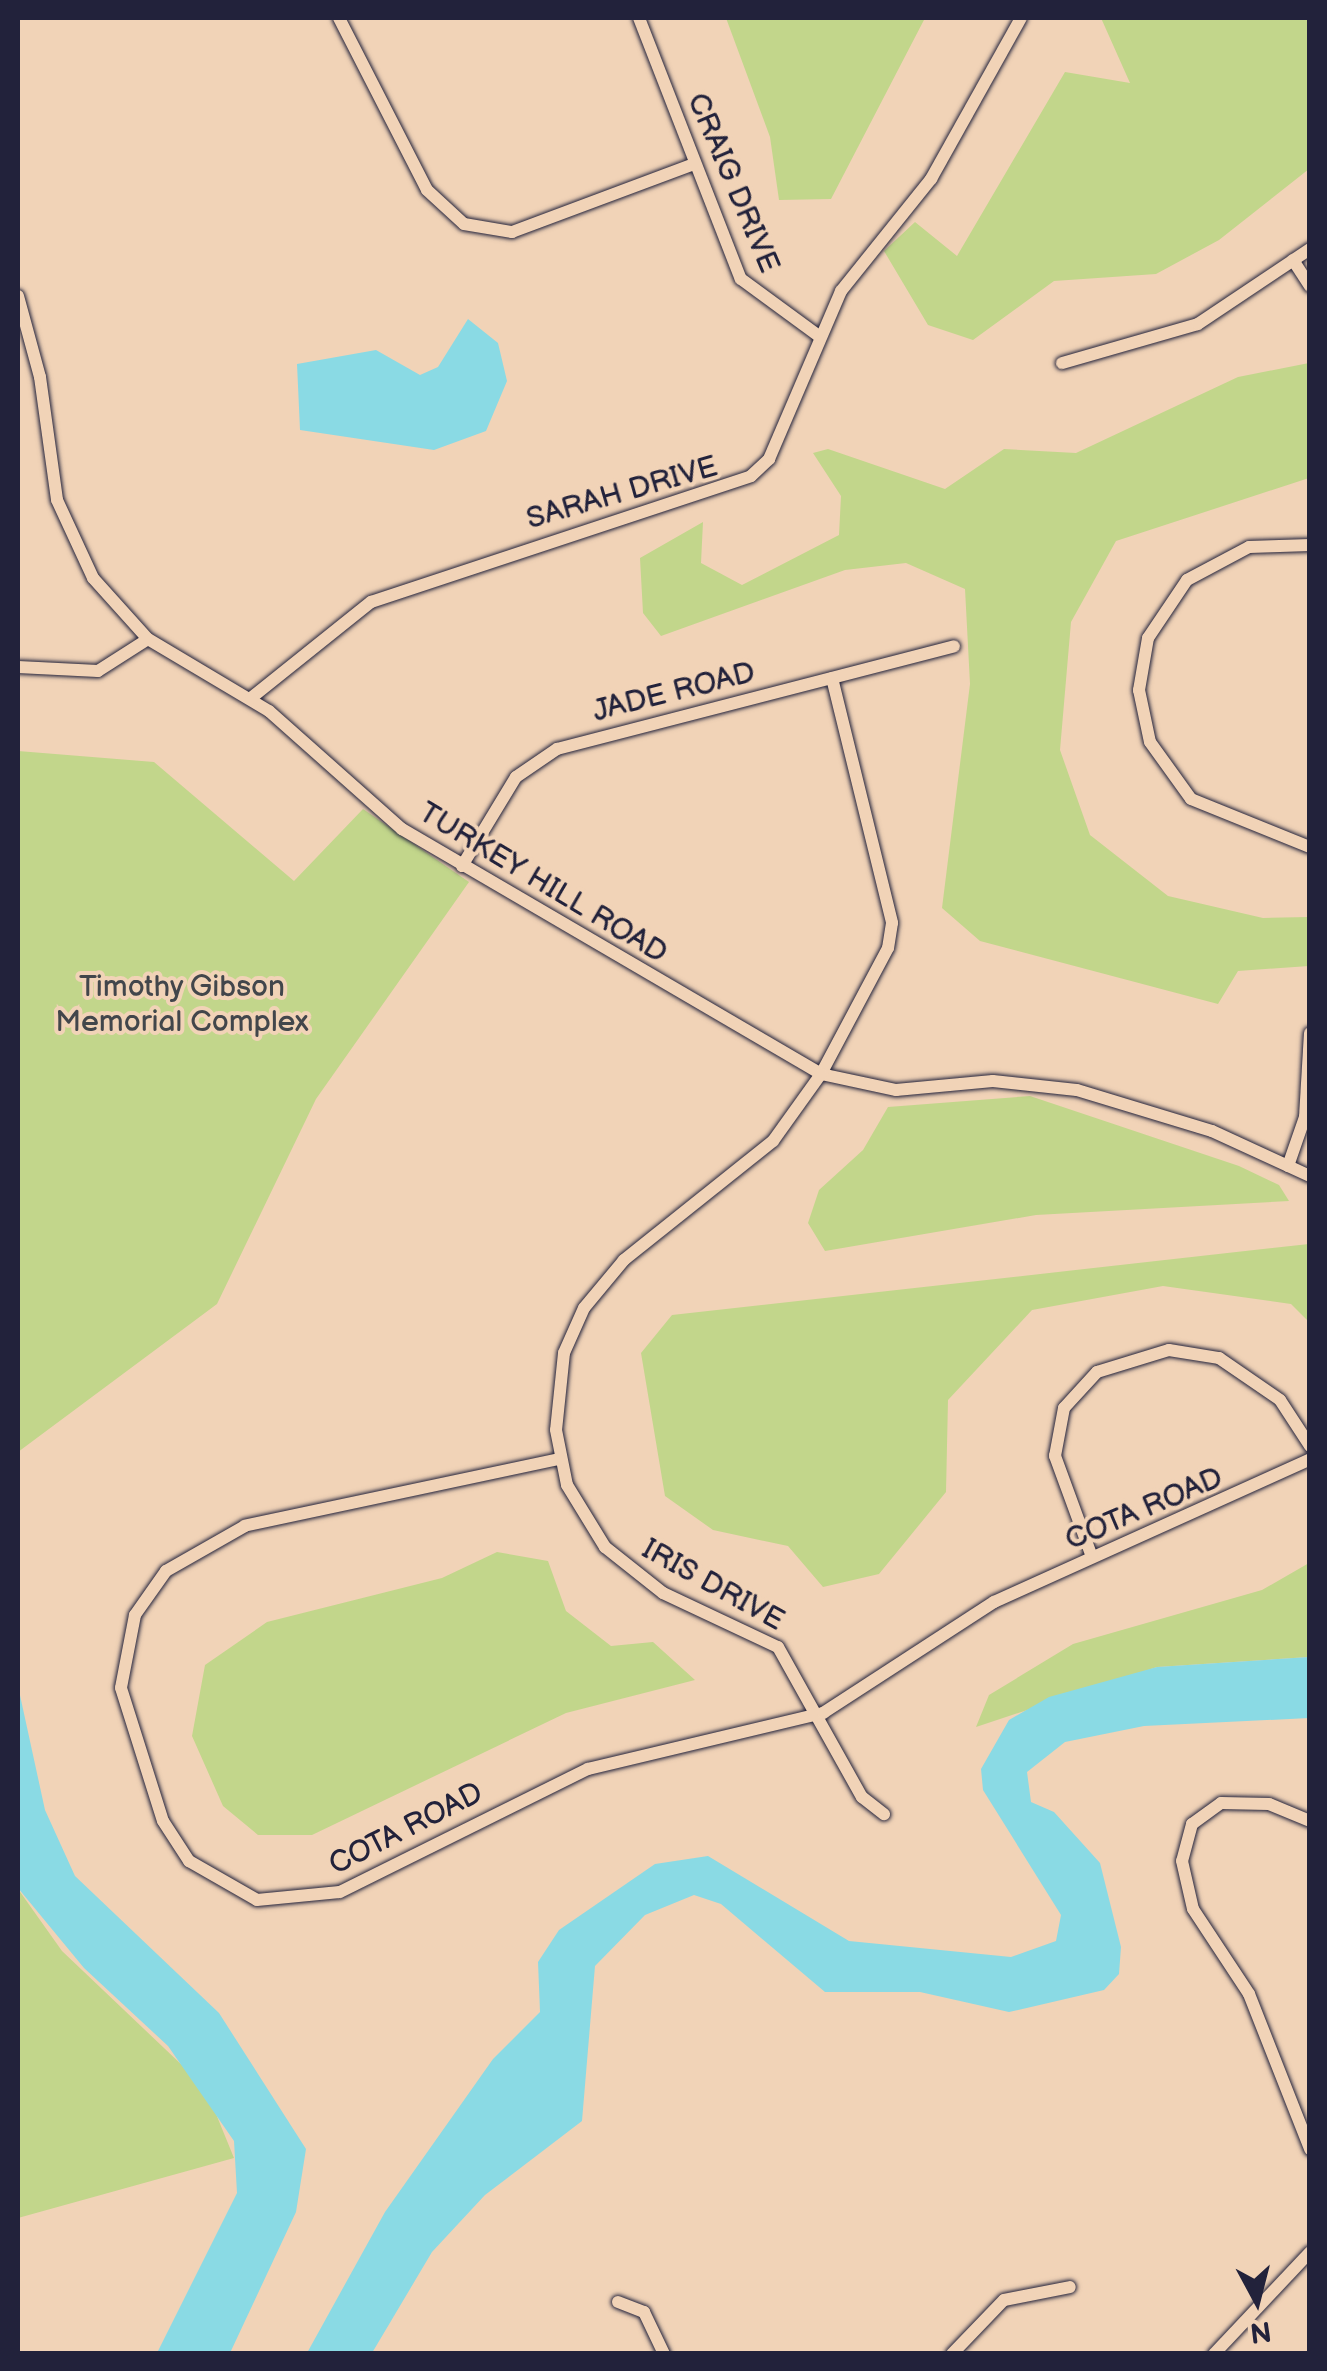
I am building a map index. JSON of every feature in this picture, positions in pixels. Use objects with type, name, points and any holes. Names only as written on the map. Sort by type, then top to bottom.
[{"type":"street","points":[[340,18],[427,190],[464,224],[512,232],[694,164]]},
{"type":"street","name":"CRAIG DRIVE","points":[[639,18],[741,280],[819,336]]},
{"type":"street","name":"SARAH DRIVE","points":[[250,698],[371,602],[751,476],[769,459],[819,336],[856,268],[931,180],[1021,18]]},
{"type":"street","points":[[1062,363],[1178,334],[1310,248]]},
{"type":"street","points":[[1293,260],[1310,286]]},
{"type":"street","name":"TURKEY HILL ROAD","points":[[18,296],[65,524],[93,578],[148,639],[250,698],[402,828],[821,1074],[896,1090],[993,1081],[1077,1090],[1156,1110],[1310,1176]]},
{"type":"street","points":[[1310,545],[1249,547],[1187,580],[1148,638],[1140,690],[1150,742],[1191,799],[1310,847]]},
{"type":"street","points":[[18,668],[111,668],[148,639]]},
{"type":"street","name":"JADE ROAD","points":[[462,866],[534,760],[954,646]]},
{"type":"street","name":"IRIS DRIVE","points":[[832,678],[892,923],[888,948],[821,1074],[772,1141],[624,1260],[584,1308],[559,1378],[559,1459],[590,1528],[622,1564],[778,1647],[822,1713],[862,1797],[884,1814]]},
{"type":"street","points":[[1288,1166],[1305,1117],[1310,1033]]},
{"type":"street","points":[[1092,1557],[1055,1456],[1064,1408],[1098,1372],[1169,1350],[1219,1358],[1280,1400],[1310,1446]]},
{"type":"street","name":"COTA ROAD","points":[[559,1459],[245,1526],[166,1571],[135,1615],[121,1688],[163,1822],[188,1861],[240,1896],[324,1898],[588,1768],[822,1713],[994,1602],[1310,1459]]},
{"type":"street","points":[[1310,1821],[1269,1804],[1222,1803],[1192,1824],[1182,1861],[1188,1898],[1249,1994],[1310,2149]]},
{"type":"street","points":[[1214,2354],[1310,2252]]},
{"type":"street","points":[[952,2354],[1004,2300],[1070,2287]]},
{"type":"street","points":[[618,2302],[644,2312],[664,2354]]},
{"type":"green space","points":[[726,18],[925,18],[831,199],[779,200],[770,137]]},
{"type":"green space","points":[[1101,18],[1309,18],[1309,169],[1219,240],[1156,274],[1054,281],[973,340],[928,325],[884,251],[915,222],[957,256],[1065,72],[1130,83]]},
{"type":"green space","points":[[1309,363],[1309,478],[1116,541],[1071,622],[1060,750],[1090,835],[1168,896],[1263,918],[1309,917],[1309,966],[1238,971],[1218,1004],[980,941],[942,908],[970,684],[965,589],[906,563],[845,570],[661,636],[643,613],[640,558],[703,522],[701,563],[742,585],[839,535],[841,496],[813,453],[828,449],[945,489],[1004,449],[1076,453],[1238,377]]},
{"type":"green space","name":"Timothy Gibson Memorial Complex","points":[[18,751],[154,762],[294,881],[363,809],[469,882],[316,1099],[217,1304],[18,1452]]},
{"type":"green space","points":[[1030,1096],[1239,1166],[1279,1185],[1289,1201],[1036,1215],[825,1251],[808,1223],[819,1190],[863,1150],[888,1107]]},
{"type":"green space","points":[[1309,1244],[1309,1322],[1291,1304],[1163,1286],[1032,1310],[948,1400],[946,1492],[879,1574],[823,1587],[788,1546],[713,1530],[665,1496],[641,1353],[672,1315]]},
{"type":"green space","points":[[497,1552],[548,1561],[566,1611],[611,1646],[653,1642],[695,1680],[566,1713],[312,1835],[258,1835],[223,1806],[192,1736],[205,1665],[267,1622],[442,1578]]},
{"type":"green space","points":[[1309,1563],[1309,1657],[1157,1667],[976,1727],[989,1695],[1073,1644],[1262,1590]]},
{"type":"green space","points":[[18,1889],[62,1951],[205,2087],[234,2158],[18,2218]]},
{"type":"water","points":[[468,319],[498,343],[507,381],[486,431],[434,450],[300,430],[297,364],[376,350],[420,375],[438,367]]},
{"type":"water","points":[[1309,1657],[1309,1718],[1144,1726],[1065,1742],[1027,1772],[1031,1802],[1054,1812],[1100,1863],[1121,1947],[1119,1974],[1104,1990],[1009,2012],[920,1992],[825,1992],[721,1904],[694,1895],[645,1915],[595,1966],[582,2121],[485,2195],[432,2252],[372,2353],[307,2353],[385,2212],[493,2059],[540,2012],[538,1962],[559,1930],[655,1864],[708,1856],[849,1941],[1011,1957],[1056,1941],[1061,1915],[983,1790],[981,1769],[1009,1720],[1049,1697],[1157,1667]]},
{"type":"water","points":[[18,1686],[45,1810],[75,1876],[219,2013],[306,2149],[296,2212],[230,2353],[157,2353],[237,2193],[234,2141],[168,2046],[84,1968],[18,1888]]}]
